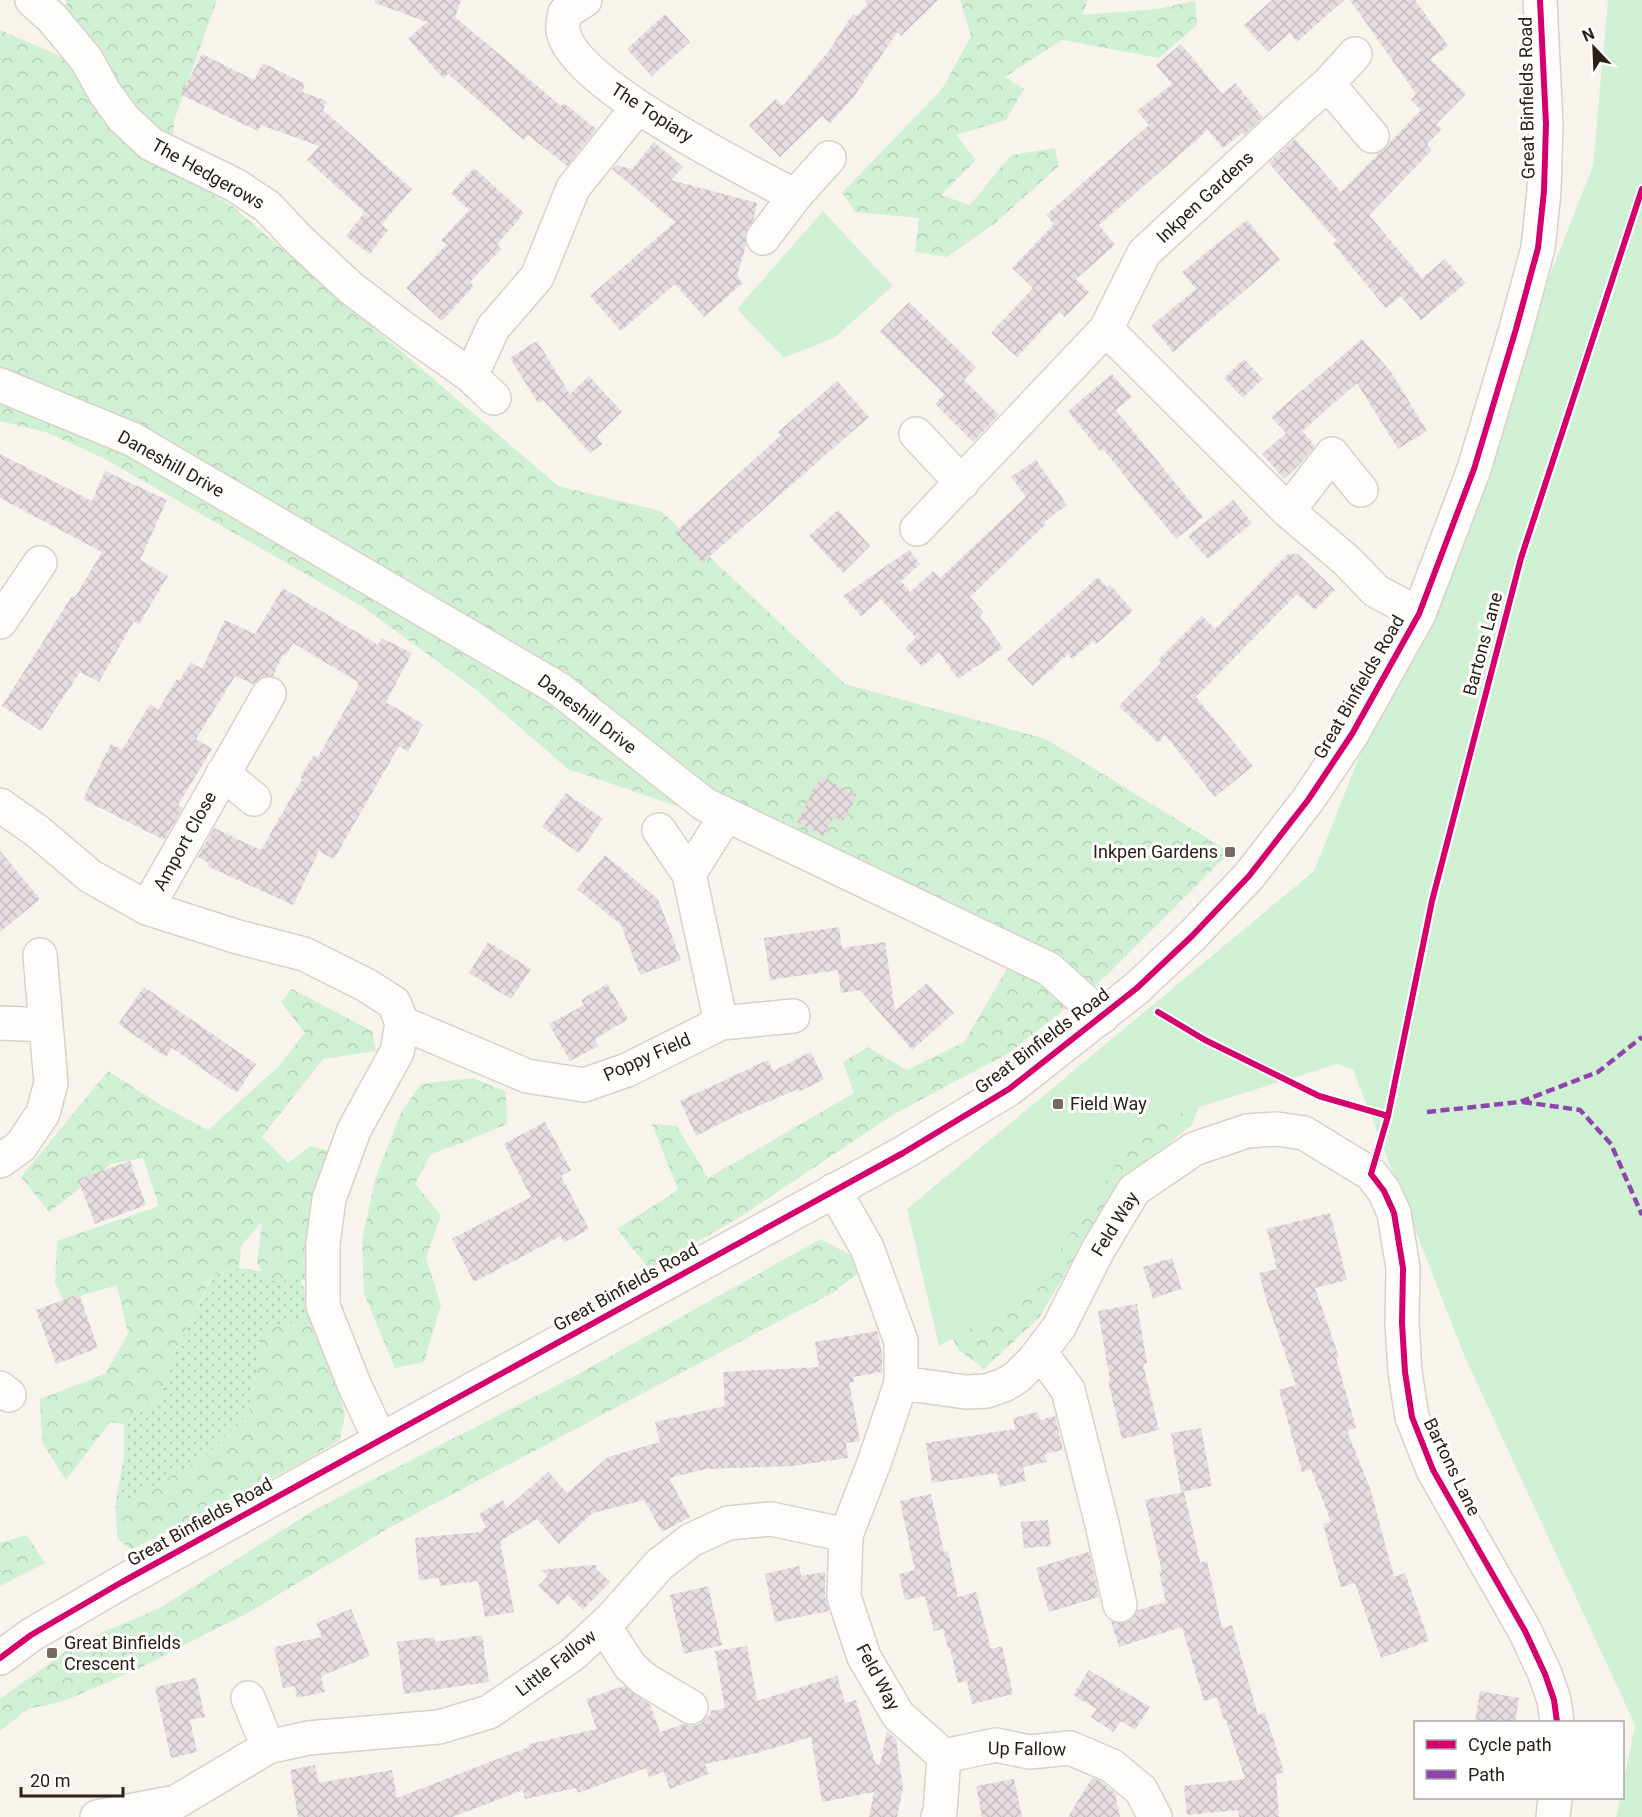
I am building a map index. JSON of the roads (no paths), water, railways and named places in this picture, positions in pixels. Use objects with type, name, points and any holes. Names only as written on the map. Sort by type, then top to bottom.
[{"type":"street","name":"The Topiary","points":[[585,0],[565,13],[562,30],[571,48],[609,87],[725,159],[795,196]]},
{"type":"street","name":"Great Binfields Road","points":[[0,1658],[31,1635],[122,1582],[903,1153],[1009,1089],[1137,988],[1192,936],[1249,876],[1308,800],[1352,734],[1419,614],[1474,469],[1538,248],[1544,191],[1546,124],[1540,0]]},
{"type":"street","name":"The Hedgerows","points":[[42,9],[86,59],[105,93],[124,118],[151,144],[235,185],[268,207],[298,239],[351,288],[471,376],[494,398]]},
{"type":"street","name":"Inkpen Gardens","points":[[917,529],[1106,329],[1144,253],[1328,84],[1355,54]]},
{"type":"street","points":[[1328,84],[1372,136]]},
{"type":"street","points":[[471,376],[493,328],[537,277],[573,188],[639,107]]},
{"type":"street","points":[[763,238],[795,196],[829,158]]},
{"type":"street","points":[[1106,329],[1288,511],[1346,560],[1376,591],[1419,614]]},
{"type":"street","name":"Daneshill Drive","points":[[0,385],[132,439],[559,689],[704,804],[1049,969],[1102,1017]]},
{"type":"street","points":[[916,434],[962,483]]},
{"type":"street","points":[[1288,511],[1332,454],[1361,490]]},
{"type":"street","points":[[0,622],[40,563]]},
{"type":"street","name":"Amport Close","points":[[147,908],[269,694]]},
{"type":"street","name":"Amport Close","points":[[223,773],[254,799]]},
{"type":"street","points":[[0,804],[37,831],[90,876],[147,908],[238,937],[304,954],[394,1003],[402,1023],[397,1052],[354,1130],[346,1150],[329,1199],[323,1244],[323,1306],[354,1384],[380,1440]]},
{"type":"street","points":[[689,874],[720,825]]},
{"type":"street","points":[[658,830],[689,874],[722,1023]]},
{"type":"street","points":[[0,1161],[21,1146],[43,1113],[51,1083],[40,955]]},
{"type":"street","name":"Poppy Field","points":[[402,1023],[527,1076],[584,1085],[627,1070],[722,1023],[793,1017]]},
{"type":"street","points":[[0,1023],[45,1025]]},
{"type":"street","name":"Feld Way","points":[[901,1383],[966,1392],[987,1391],[1017,1377],[1059,1327],[1098,1250],[1134,1190],[1194,1149],[1246,1131],[1277,1128],[1304,1133],[1371,1174]]},
{"type":"street","name":"Bartons Lane","points":[[1371,1174],[1384,1191],[1394,1214],[1403,1268],[1402,1323],[1405,1372],[1412,1417],[1433,1470],[1526,1631],[1554,1700],[1557,1721]]},
{"type":"street","name":"Feld Way","points":[[834,1190],[867,1248],[901,1341],[901,1383],[874,1463],[846,1535],[844,1597],[864,1657],[898,1715],[944,1756]]},
{"type":"street","points":[[1040,1352],[1068,1390],[1120,1605]]},
{"type":"street","name":"Little Fallow","points":[[97,1817],[176,1802],[268,1747],[308,1738],[439,1727],[489,1712],[572,1655],[604,1626],[659,1565],[691,1540],[728,1523],[771,1519],[846,1535]]},
{"type":"street","points":[[604,1626],[630,1666],[644,1679],[691,1707]]},
{"type":"street","points":[[248,1698],[268,1747]]},
{"type":"street","name":"Up Fallow","points":[[944,1756],[996,1745],[1029,1752],[1070,1748],[1112,1766],[1141,1790],[1155,1817]]},
{"type":"street","points":[[938,1817],[944,1756]]},
{"type":"street","points":[[1553,1817],[1555,1799]]},
{"type":"place","name":"Inkpen Gardens","points":[[1230,852]]},
{"type":"place","name":"Field Way","points":[[1058,1104]]},
{"type":"place","name":"Great Binfields Crescent","points":[[52,1653]]}]
